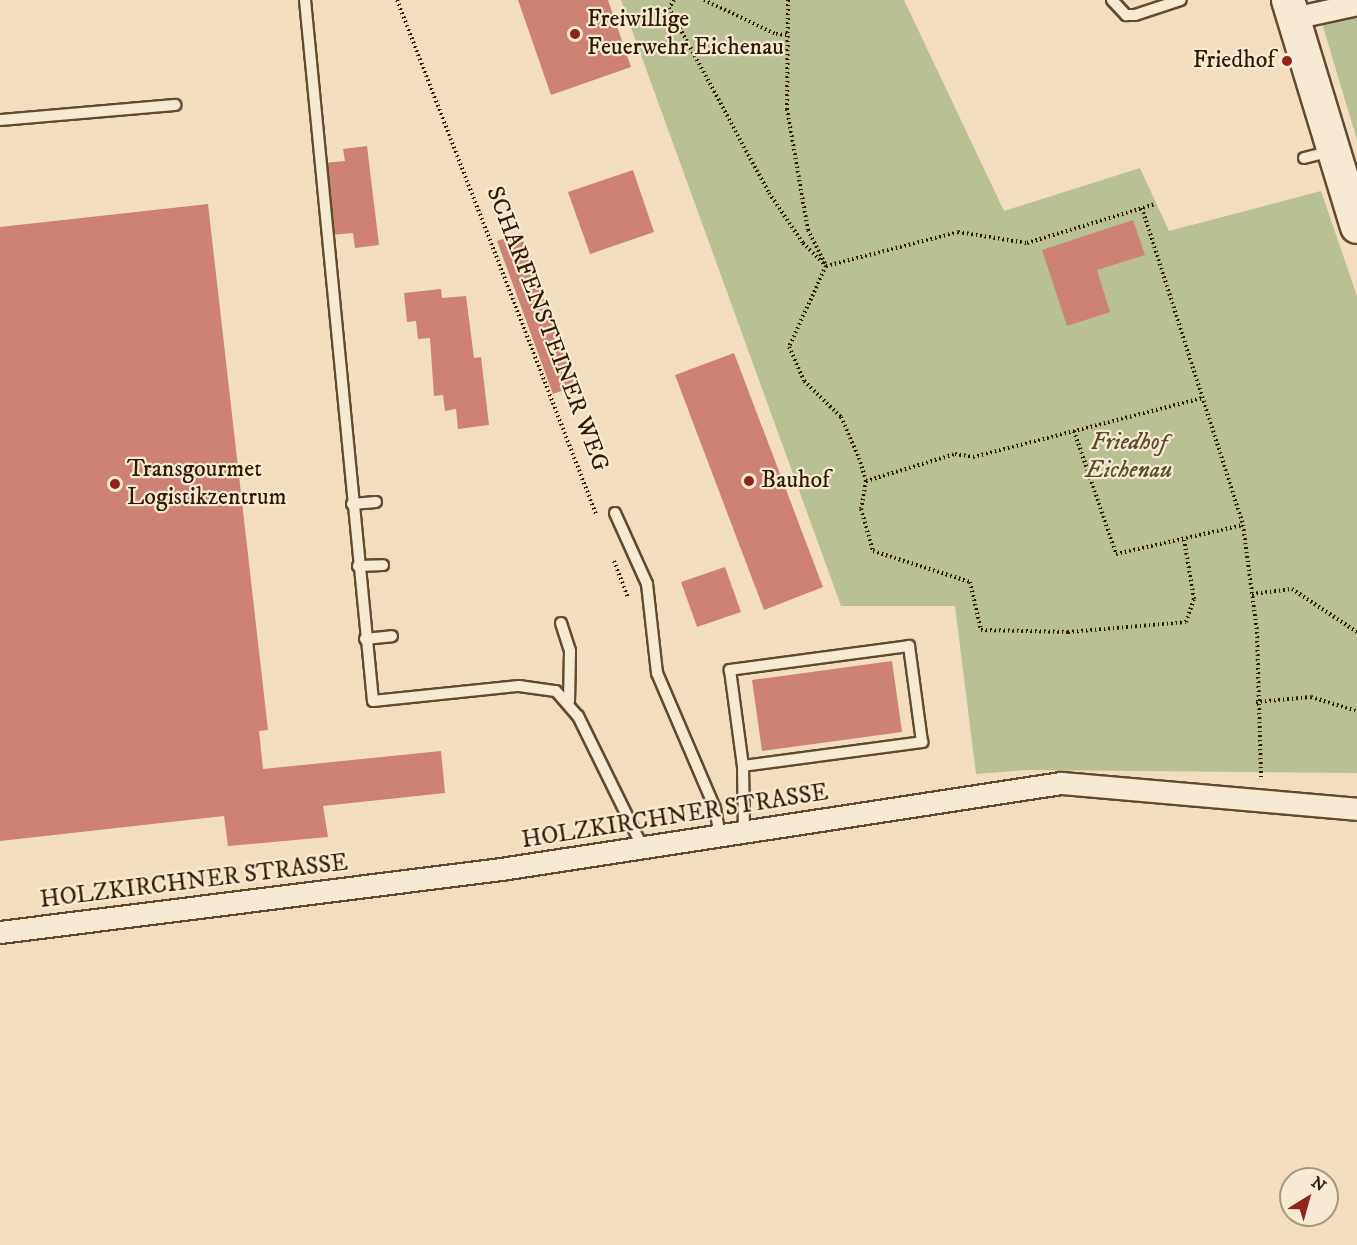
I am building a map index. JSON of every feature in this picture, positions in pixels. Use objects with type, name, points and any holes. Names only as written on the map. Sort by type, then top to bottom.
[{"type":"main road","points":[[1290,9],[1357,227]]},
{"type":"street","points":[[1290,9],[1357,4]]},
{"type":"street","name":"HOLZKIRCHNER STRASSE","points":[[0,932],[501,869],[1061,783],[1257,798],[1357,809]]},
{"type":"lane","points":[[305,0],[365,639],[373,701],[519,686],[556,691],[569,701],[642,846]]},
{"type":"lane","points":[[1112,0],[1126,15],[1136,15],[1181,0]]},
{"type":"lane","points":[[0,120],[175,105]]},
{"type":"lane","points":[[1304,158],[1335,151]]},
{"type":"lane","points":[[352,504],[376,502]]},
{"type":"lane","points":[[615,513],[647,584],[657,672],[715,808],[720,836]]},
{"type":"lane","points":[[358,566],[383,565]]},
{"type":"lane","points":[[561,623],[570,651],[569,701]]},
{"type":"lane","points":[[365,639],[392,636]]},
{"type":"lane","points":[[743,766],[922,742],[909,646],[730,670],[743,766],[744,833]]},
{"type":"path","name":"SCHARFENSTEINER WEG","points":[[398,0],[597,518]]},
{"type":"path","points":[[674,0],[669,8],[769,193],[803,243],[826,266]]},
{"type":"path","points":[[704,0],[776,34],[788,35]]},
{"type":"path","points":[[788,0],[787,109],[808,230],[826,266]]},
{"type":"path","points":[[826,266],[958,232],[1027,243],[1155,204]]},
{"type":"path","points":[[1142,208],[1242,525],[1252,594],[1256,702],[1262,773],[1257,798]]},
{"type":"path","points":[[826,266],[789,347],[804,381],[841,417],[866,481],[861,509],[873,552],[970,582],[981,630],[1068,632],[1186,622],[1194,599],[1184,538]]},
{"type":"path","points":[[866,481],[955,454],[973,458],[1203,398]]},
{"type":"path","points":[[1074,431],[1116,554],[1242,525]]},
{"type":"path","points":[[610,551],[631,606]]},
{"type":"path","points":[[1252,594],[1292,589],[1357,632]]},
{"type":"path","points":[[1256,702],[1311,698],[1357,711]]},
{"type":"green space","name":"Friedhof Eichenau","points":[[621,0],[904,0],[1004,211],[1140,168],[1169,231],[1321,191],[1357,296],[1357,773],[1027,770],[976,774],[955,606],[841,606]]},
{"type":"green space","points":[[1315,0],[1357,0],[1357,140]]},
{"type":"building","name":"Freiwillige Feuerwehr Eichenau","points":[[518,0],[608,0],[631,67],[551,95]]},
{"type":"building","points":[[367,146],[379,245],[355,248],[353,233],[331,235],[323,163],[345,161],[343,149]]},
{"type":"building","points":[[633,170],[654,232],[590,254],[568,192]]},
{"type":"building","name":"Transgourmet Logistikzentrum","points":[[208,204],[268,730],[259,731],[263,769],[441,751],[445,793],[323,806],[328,837],[228,846],[224,816],[0,841],[0,227]]},
{"type":"building","points":[[1133,220],[1145,255],[1097,270],[1110,312],[1067,326],[1042,250]]},
{"type":"building","points":[[520,233],[575,386],[553,394],[497,241]]},
{"type":"building","points":[[441,289],[442,298],[466,296],[474,358],[481,357],[489,425],[458,429],[456,409],[445,411],[443,395],[434,396],[430,338],[418,339],[416,321],[407,322],[404,293]]},
{"type":"building","name":"Bauhof","points":[[734,353],[823,587],[764,610],[675,375]]},
{"type":"building","points":[[725,567],[741,612],[697,627],[681,582]]},
{"type":"building","points":[[892,661],[902,732],[762,751],[752,680]]},
{"type":"place","name":"Freiwillige Feuerwehr Eichenau","points":[[575,34]]},
{"type":"place","name":"Friedhof","points":[[1287,61]]},
{"type":"place","name":"Bauhof","points":[[749,481]]},
{"type":"place","name":"Transgourmet Logistikzentrum","points":[[115,484]]}]
